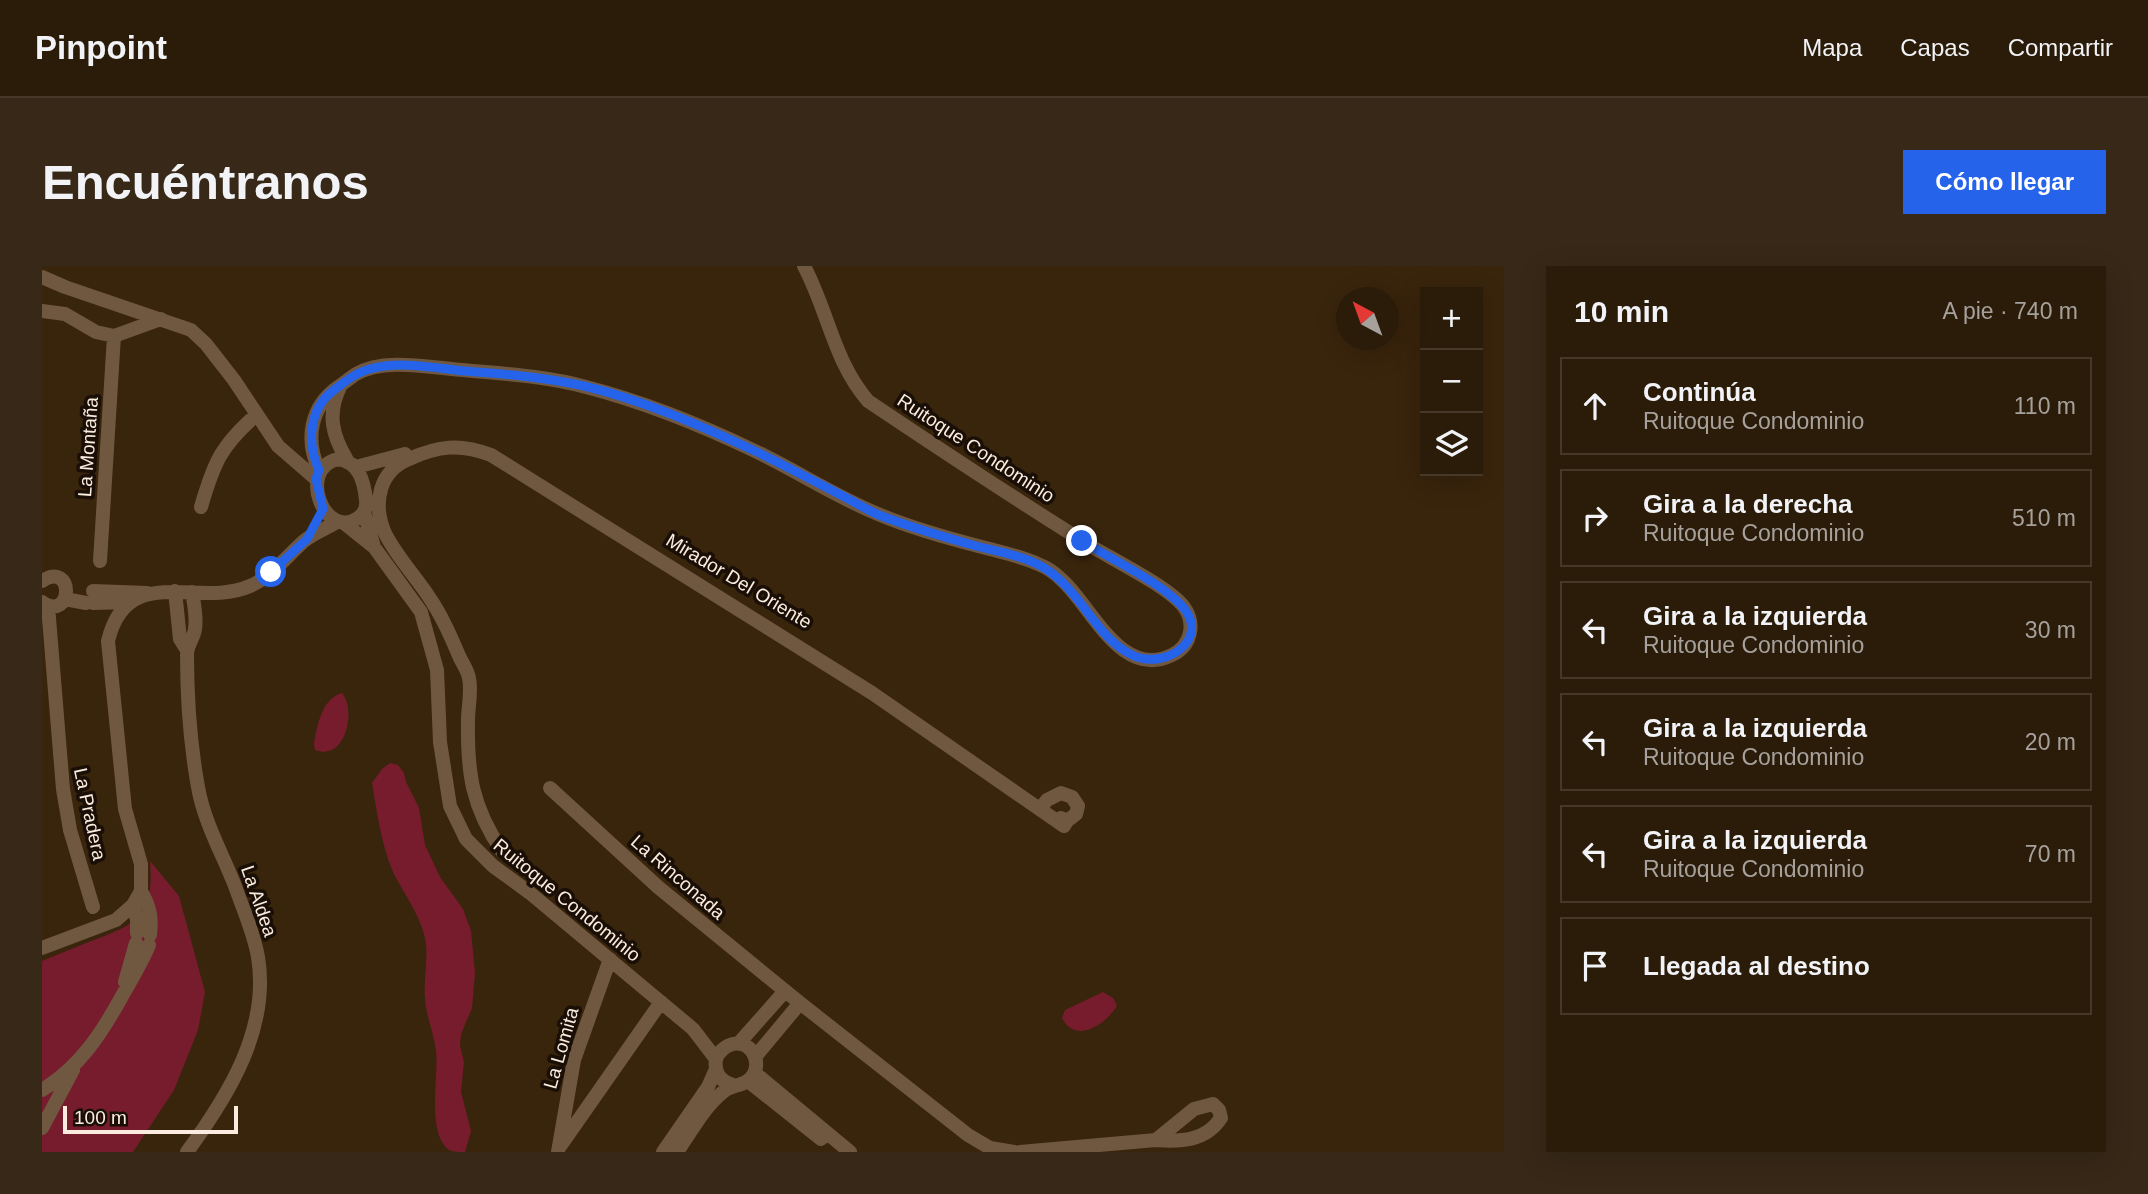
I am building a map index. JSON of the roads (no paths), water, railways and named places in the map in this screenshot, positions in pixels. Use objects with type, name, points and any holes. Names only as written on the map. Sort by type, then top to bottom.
[{"type":"street","name":"Ruitoque Condominio","points":[[310,438],[321,403],[330,393],[358,373],[375,367],[396,366],[517,375],[584,386],[661,411],[707,430],[755,451],[877,514],[1037,564],[1061,578],[1109,638],[1130,655],[1150,661],[1172,655],[1186,645],[1192,627],[1189,618],[1185,609],[1167,591],[1082,541],[868,401],[844,367],[804,266]]},
{"type":"street","points":[[42,277],[191,330],[206,344],[234,380],[278,446],[318,475]]},
{"type":"street","points":[[42,311],[65,314],[96,332],[114,336],[161,319]]},
{"type":"street","name":"La Montaña","points":[[100,561],[114,336]]},
{"type":"street","name":"Ruitoque Condominio","points":[[341,385],[331,411],[335,439],[352,463],[366,496]]},
{"type":"street","points":[[201,507],[220,456],[232,437],[256,415]]},
{"type":"street","points":[[278,446],[290,450],[310,438]]},
{"type":"street","points":[[307,539],[323,509],[310,438]]},
{"type":"street","name":"Mirador Del Oriente","points":[[399,457],[427,446],[455,440],[476,443],[493,452],[881,690],[1054,814],[1068,821]]},
{"type":"street","points":[[502,851],[488,831],[477,806],[471,779],[469,677],[442,618],[385,532],[380,513],[382,484],[391,470],[416,456],[444,448],[471,447],[491,455],[872,693],[1064,825],[1076,814],[1078,806],[1068,794],[1061,793],[1043,805]]},
{"type":"street","name":"Ruitoque Condominio","points":[[373,547],[364,512],[366,496],[383,470],[399,457]]},
{"type":"street","points":[[318,475],[330,461],[338,459],[352,463],[399,457]]},
{"type":"street","name":"Ruitoque Condominio","points":[[323,509],[373,547],[421,612],[428,629],[437,670],[440,742],[450,806],[466,839],[493,866],[530,893],[693,1029],[716,1064],[722,1080],[733,1085]]},
{"type":"street","points":[[90,597],[176,591],[233,592],[252,586],[307,539],[341,523],[357,519],[364,512]]},
{"type":"street","points":[[42,568],[63,591]]},
{"type":"street","points":[[42,581],[49,577],[63,591],[130,602]]},
{"type":"street","name":"La Pradera","points":[[63,591],[56,606],[45,606],[51,631],[63,789],[70,830],[93,907]]},
{"type":"street","name":"La Pradera","points":[[51,631],[61,611],[63,591]]},
{"type":"street","name":"La Aldea","points":[[176,591],[180,639],[187,650]]},
{"type":"street","name":"La Aldea","points":[[187,1152],[235,1080],[254,1024],[260,996],[258,958],[252,933],[224,858],[207,822],[198,790],[192,744],[187,650],[195,627],[192,592]]},
{"type":"street","points":[[42,948],[116,920],[133,905],[141,891],[141,864],[125,809],[108,641],[112,624],[130,602],[148,593]]},
{"type":"street","points":[[42,730],[57,728]]},
{"type":"street","name":"La Rinconada","points":[[550,788],[658,887],[968,1135],[990,1148],[1014,1152]]},
{"type":"street","points":[[42,1090],[77,1063],[95,1042],[140,967],[143,939],[151,915],[148,902],[141,891]]},
{"type":"street","points":[[133,905],[143,939]]},
{"type":"street","name":"La Lomita","points":[[558,1151],[572,1068],[610,959]]},
{"type":"street","points":[[663,1152],[708,1087],[722,1049],[733,1044],[785,991]]},
{"type":"street","name":"La Lomita","points":[[558,1151],[661,1002]]},
{"type":"street","points":[[751,1077],[755,1057],[800,1003]]},
{"type":"street","name":"Ruitoque Condominio","points":[[693,1029],[749,1048],[755,1057]]},
{"type":"street","points":[[42,1128],[77,1063]]},
{"type":"street","points":[[677,1152],[715,1099],[733,1085],[751,1077]]},
{"type":"street","points":[[751,1077],[837,1152]]},
{"type":"street","points":[[751,1077],[850,1152]]},
{"type":"street","points":[[1020,1152],[1156,1140],[1181,1142],[1215,1127],[1221,1118],[1219,1110],[1213,1104],[1194,1109],[1156,1140]]}]
